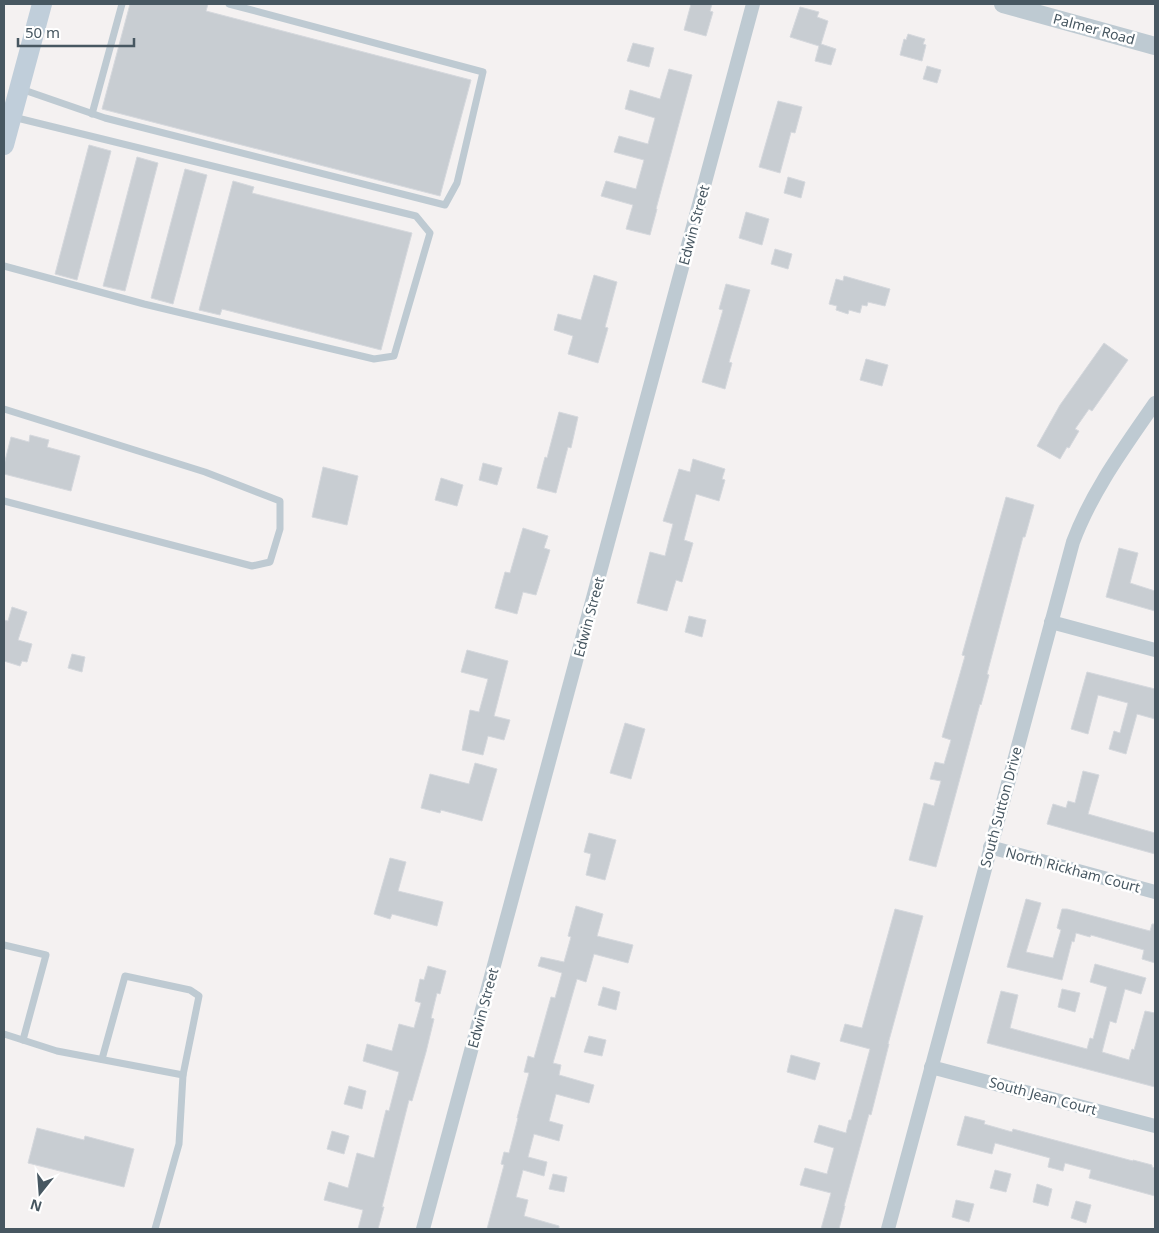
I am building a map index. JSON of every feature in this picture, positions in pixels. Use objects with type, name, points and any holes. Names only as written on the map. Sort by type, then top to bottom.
[{"type":"main road","points":[[4,145],[42,4]]},
{"type":"street","name":"Edwin Street","points":[[423,1229],[753,4]]},
{"type":"street","name":"Palmer Road","points":[[1003,4],[1155,46]]},
{"type":"street","name":"South Sutton Drive","points":[[888,1229],[1073,542],[1084,516],[1111,467],[1155,403]]},
{"type":"street","points":[[1051,622],[1155,650]]},
{"type":"street","name":"North Rickham Court","points":[[990,847],[1155,892]]},
{"type":"street","name":"South Jean Court","points":[[931,1067],[1155,1126]]},
{"type":"lane","points":[[92,114],[122,4]]},
{"type":"lane","points":[[18,88],[92,114],[445,205],[457,183],[483,72],[230,4]]},
{"type":"lane","points":[[4,266],[144,304],[374,360],[394,356],[430,233],[416,216],[11,116]]},
{"type":"lane","points":[[4,409],[206,472],[280,501],[280,529],[270,562],[252,566],[4,501]]},
{"type":"lane","points":[[4,945],[46,956],[23,1040]]},
{"type":"lane","points":[[102,1059],[125,976],[190,990],[200,996],[183,1075],[178,1144],[155,1229]]},
{"type":"lane","points":[[4,1034],[57,1051],[183,1075]]},
{"type":"building","points":[[130,4],[208,4],[206,11],[471,80],[440,196],[102,109]]},
{"type":"building","points":[[691,4],[712,4],[710,11],[713,12],[706,36],[684,30]]},
{"type":"building","points":[[800,7],[819,12],[817,17],[828,21],[821,44],[836,49],[831,65],[815,61],[819,46],[790,37]]},
{"type":"building","points":[[908,34],[925,39],[923,44],[926,45],[922,61],[900,55],[904,39],[906,40]]},
{"type":"building","points":[[633,43],[654,48],[649,67],[627,61]]},
{"type":"building","points":[[927,66],[941,70],[937,83],[923,79]]},
{"type":"building","points":[[669,69],[692,75],[650,235],[626,229],[633,205],[601,196],[606,181],[636,189],[644,160],[614,152],[619,136],[648,144],[655,118],[625,109],[630,90],[660,99]]},
{"type":"building","points":[[778,101],[802,107],[795,133],[791,132],[780,173],[759,167]]},
{"type":"building","points":[[89,145],[111,151],[77,280],[55,274]]},
{"type":"building","points":[[137,157],[158,163],[125,291],[103,286]]},
{"type":"building","points":[[185,169],[207,175],[173,304],[151,298]]},
{"type":"building","points":[[788,177],[805,182],[801,198],[784,193]]},
{"type":"building","points":[[233,181],[254,187],[252,193],[412,233],[381,350],[222,309],[220,315],[199,310]]},
{"type":"building","points":[[746,212],[769,219],[762,245],[739,238]]},
{"type":"building","points":[[775,249],[792,254],[788,269],[771,264]]},
{"type":"building","points":[[594,275],[617,282],[605,327],[608,328],[598,363],[568,354],[573,336],[554,330],[558,314],[581,320]]},
{"type":"building","points":[[844,276],[890,289],[885,306],[868,302],[867,306],[862,305],[860,313],[849,310],[848,314],[836,310],[837,306],[829,304],[836,279],[843,281]]},
{"type":"building","points":[[726,284],[750,290],[729,362],[732,363],[725,389],[702,382],[723,310],[719,309]]},
{"type":"building","points":[[1104,343],[1128,360],[1092,411],[1089,409],[1075,429],[1079,431],[1060,459],[1037,446],[1060,405]]},
{"type":"building","points":[[866,359],[888,365],[882,386],[860,380]]},
{"type":"building","points":[[559,412],[578,417],[571,448],[568,447],[556,493],[537,488]]},
{"type":"building","points":[[30,435],[49,440],[47,447],[80,456],[71,491],[4,474],[4,465],[11,437],[29,442]]},
{"type":"building","points":[[693,459],[725,469],[722,479],[725,480],[719,501],[696,494],[684,540],[693,543],[682,582],[676,580],[667,611],[637,603],[650,552],[665,556],[673,524],[663,521],[679,469],[690,472]]},
{"type":"building","points":[[483,463],[502,468],[497,485],[479,480]]},
{"type":"building","points":[[323,467],[358,476],[347,525],[312,517]]},
{"type":"building","points":[[441,478],[463,485],[457,506],[435,500]]},
{"type":"building","points":[[1006,497],[1034,505],[1025,537],[1023,537],[987,674],[989,675],[936,867],[909,860],[924,803],[934,806],[941,781],[930,779],[935,762],[944,764],[951,740],[942,737],[965,656],[962,655]]},
{"type":"building","points":[[523,528],[548,536],[544,548],[550,550],[536,595],[523,592],[517,614],[495,608],[505,572],[510,573]]},
{"type":"building","points":[[1119,548],[1138,553],[1130,583],[1155,591],[1155,611],[1106,597]]},
{"type":"building","points":[[12,607],[27,612],[18,640],[32,644],[27,662],[22,661],[20,666],[4,661],[4,620],[8,621]]},
{"type":"building","points":[[689,616],[706,620],[702,637],[685,632]]},
{"type":"building","points":[[467,650],[508,661],[494,716],[510,720],[504,740],[488,736],[483,755],[462,750],[470,710],[479,712],[488,679],[461,672]]},
{"type":"building","points":[[72,654],[85,657],[82,672],[68,668]]},
{"type":"building","points":[[1087,672],[1155,689],[1155,719],[1137,714],[1126,754],[1109,749],[1114,731],[1120,733],[1128,703],[1098,695],[1088,734],[1071,729]]},
{"type":"building","points":[[625,723],[645,729],[631,779],[610,773]]},
{"type":"building","points":[[475,763],[497,769],[482,821],[441,810],[440,813],[421,808],[430,774],[469,784]]},
{"type":"building","points":[[1083,771],[1099,775],[1088,814],[1155,833],[1155,854],[1047,824],[1053,804],[1066,808],[1068,801],[1075,803]]},
{"type":"building","points":[[589,833],[616,840],[605,880],[586,875],[591,854],[584,852]]},
{"type":"building","points":[[390,858],[406,862],[398,891],[443,902],[437,926],[392,914],[390,919],[374,914]]},
{"type":"building","points":[[1026,899],[1041,903],[1026,952],[1053,958],[1061,930],[1057,928],[1062,909],[1067,909],[1150,931],[1152,924],[1155,924],[1155,963],[1142,959],[1144,950],[1091,935],[1090,937],[1076,933],[1074,942],[1072,941],[1062,980],[1007,967]]},
{"type":"building","points":[[576,906],[603,914],[597,936],[633,945],[628,963],[594,954],[586,982],[577,979],[553,1063],[561,1065],[559,1075],[594,1085],[589,1103],[556,1094],[549,1121],[563,1125],[559,1141],[534,1134],[528,1157],[547,1162],[544,1176],[523,1170],[516,1197],[528,1200],[524,1216],[559,1226],[559,1229],[487,1229],[504,1165],[501,1164],[504,1152],[509,1153],[529,1073],[524,1072],[528,1056],[534,1058],[551,997],[555,998],[562,973],[538,966],[541,957],[564,962],[571,937],[568,936]]},
{"type":"building","points":[[895,909],[923,916],[839,1229],[821,1229],[831,1193],[800,1185],[805,1168],[827,1174],[834,1148],[814,1142],[819,1125],[846,1133],[849,1120],[851,1120],[870,1049],[840,1041],[845,1024],[862,1028]]},
{"type":"building","points":[[1095,964],[1146,978],[1141,994],[1125,989],[1116,1023],[1110,1021],[1102,1052],[1129,1060],[1132,1049],[1134,1050],[1145,1011],[1155,1013],[1155,1087],[987,1043],[1001,991],[1018,995],[1010,1028],[1087,1049],[1090,1038],[1093,1039],[1107,987],[1090,982]]},
{"type":"building","points":[[428,966],[446,971],[440,994],[437,993],[431,1018],[434,1019],[426,1052],[412,1101],[409,1100],[378,1229],[358,1229],[363,1210],[324,1200],[329,1182],[348,1188],[357,1153],[374,1158],[386,1110],[389,1111],[399,1072],[363,1061],[367,1044],[392,1051],[399,1024],[414,1028],[421,1003],[415,1001],[420,979],[424,980]]},
{"type":"building","points":[[603,987],[620,992],[616,1010],[598,1005]]},
{"type":"building","points":[[1062,989],[1080,993],[1075,1012],[1058,1007]]},
{"type":"building","points":[[589,1036],[606,1040],[602,1056],[584,1052]]},
{"type":"building","points":[[791,1055],[820,1063],[815,1080],[787,1072]]},
{"type":"building","points":[[349,1086],[366,1091],[362,1109],[344,1104]]},
{"type":"building","points":[[965,1116],[985,1121],[984,1124],[1012,1132],[1013,1129],[1152,1165],[1155,1168],[1155,1196],[1089,1178],[1091,1170],[1065,1163],[1063,1171],[1048,1167],[1050,1158],[995,1143],[992,1154],[957,1145]]},
{"type":"building","points":[[37,1128],[84,1140],[85,1136],[134,1149],[124,1187],[28,1163]]},
{"type":"building","points":[[332,1131],[349,1136],[344,1154],[327,1149]]},
{"type":"building","points":[[995,1170],[1011,1174],[1006,1192],[990,1188]]},
{"type":"building","points":[[553,1174],[567,1177],[564,1192],[549,1189]]},
{"type":"building","points":[[1037,1184],[1052,1189],[1048,1206],[1033,1202]]},
{"type":"building","points":[[956,1200],[974,1204],[969,1222],[952,1217]]},
{"type":"building","points":[[1076,1201],[1091,1205],[1086,1223],[1071,1218]]}]
